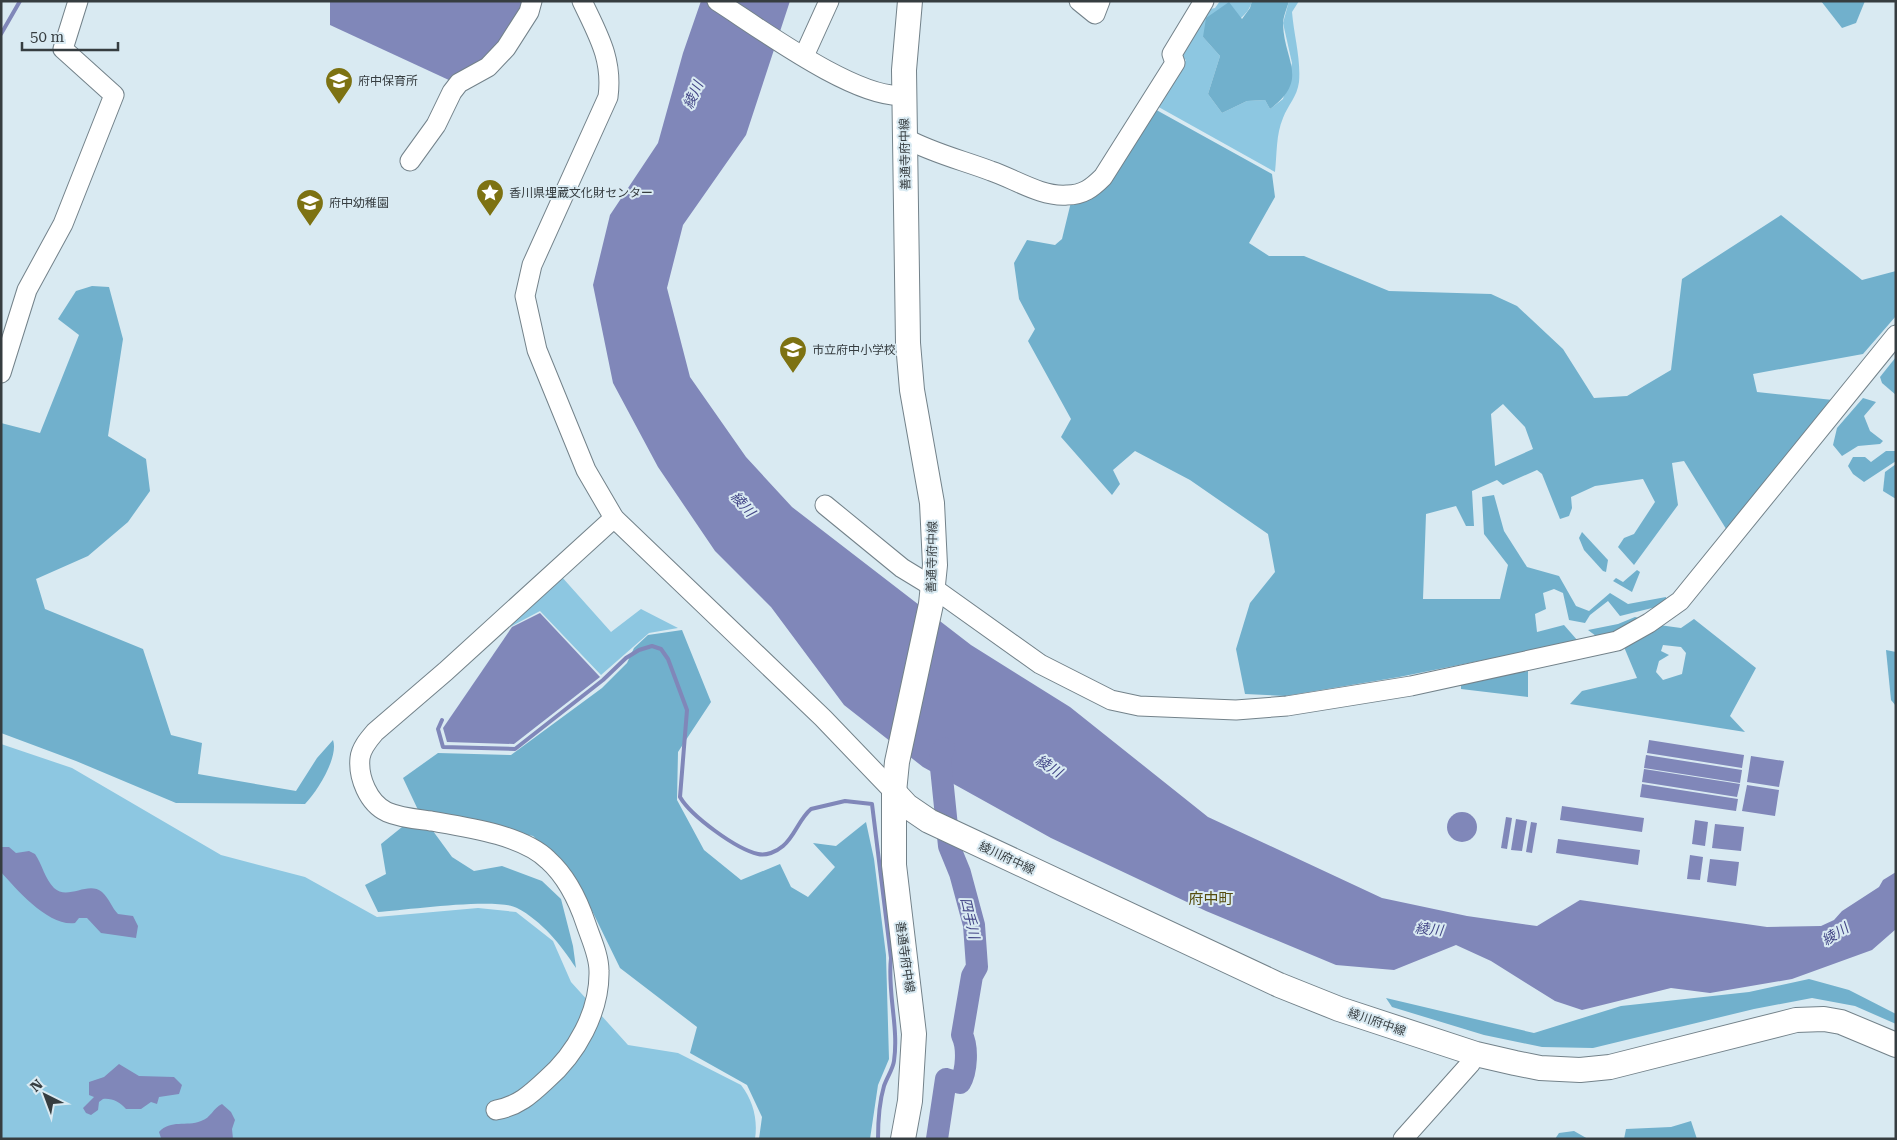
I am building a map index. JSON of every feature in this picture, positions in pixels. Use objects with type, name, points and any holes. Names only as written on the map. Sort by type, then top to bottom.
[{"type":"main road","name":"善通寺府中線","points":[[903,1139],[910,1101],[914,1034],[894,865],[894,792],[897,762],[932,596],[932,503],[912,390],[908,343],[904,70],[910,1]]},
{"type":"main road","name":"綾川府中線","points":[[894,792],[908,806],[940,827],[1095,897],[1279,985],[1339,1009],[1476,1054],[1540,1068],[1580,1070],[1610,1067],[1768,1025],[1805,1019],[1824,1019],[1841,1022],[1896,1045]]},
{"type":"street","points":[[1,373],[26,290],[63,224],[114,95],[63,49],[78,1]]},
{"type":"street","points":[[410,161],[436,125],[452,92],[459,83],[488,67],[506,48],[529,12],[532,1]]},
{"type":"street","points":[[582,1],[604,49],[611,76],[608,97],[532,265],[525,296],[537,350],[586,470],[614,518],[824,718],[894,792]]},
{"type":"street","points":[[717,1],[835,76],[856,85],[897,96],[904,94]]},
{"type":"street","points":[[802,55],[829,1]]},
{"type":"street","points":[[1079,1],[1095,14],[1100,1]]},
{"type":"street","points":[[905,138],[920,147],[993,171],[1045,193],[1066,196],[1088,191],[1102,177],[1175,64],[1172,54],[1204,1]]},
{"type":"street","points":[[825,505],[902,568],[932,596],[1040,664],[1112,700],[1139,706],[1236,710],[1287,706],[1411,686],[1617,641],[1650,623],[1680,602],[1896,334]]},
{"type":"street","points":[[496,1110],[511,1107],[524,1100],[562,1066],[580,1039],[591,1015],[598,994],[599,971],[597,956],[582,910],[568,883],[548,859],[532,848],[495,835],[386,812],[366,791],[360,774],[360,756],[375,732],[446,671],[614,518]]},
{"type":"street","points":[[1403,1139],[1470,1064],[1476,1054]]},
{"type":"shaded area","points":[[1220,1],[1252,1],[1245,14],[1239,20],[1203,37],[1220,56],[1208,94],[1222,113],[1247,101],[1265,100],[1270,109],[1283,99],[1292,63],[1283,23],[1289,1],[1299,1],[1292,12],[1298,56],[1299,82],[1281,124],[1275,172],[1155,105],[1186,60],[1179,56],[1206,10],[1215,8]]},
{"type":"shaded area","points":[[1252,1],[1289,1],[1283,24],[1284,37],[1292,69],[1292,79],[1289,88],[1282,98],[1270,109],[1265,100],[1247,101],[1222,113],[1208,94],[1220,56],[1203,37],[1206,18],[1229,2],[1242,19],[1250,8]]},
{"type":"shaded area","points":[[1821,1],[1865,1],[1856,23],[1842,28]]},
{"type":"shaded area","points":[[1151,107],[1272,174],[1275,197],[1249,243],[1269,256],[1304,256],[1389,291],[1491,294],[1517,306],[1563,349],[1594,398],[1627,396],[1671,370],[1682,279],[1781,215],[1862,280],[1896,271],[1896,316],[1863,354],[1753,374],[1757,392],[1833,400],[1728,532],[1684,461],[1672,463],[1678,505],[1634,565],[1618,547],[1624,538],[1634,534],[1655,502],[1643,479],[1595,486],[1571,497],[1572,508],[1569,516],[1560,519],[1542,474],[1537,470],[1503,485],[1497,480],[1472,491],[1474,526],[1466,526],[1456,506],[1426,514],[1423,599],[1500,599],[1508,565],[1484,534],[1482,497],[1494,495],[1504,531],[1527,567],[1559,576],[1576,606],[1589,611],[1610,593],[1628,604],[1666,597],[1666,601],[1660,606],[1620,616],[1608,601],[1590,615],[1585,623],[1569,620],[1563,593],[1554,589],[1543,593],[1546,609],[1535,614],[1537,632],[1564,625],[1578,641],[1399,677],[1285,696],[1245,694],[1236,649],[1250,603],[1275,572],[1268,534],[1190,480],[1135,451],[1113,470],[1120,484],[1112,495],[1061,437],[1071,419],[1028,341],[1035,329],[1019,299],[1014,263],[1027,240],[1055,245],[1062,239],[1071,202]],"holes":[[[1503,404],[1525,427],[1533,449],[1495,466],[1491,414]]]},
{"type":"shaded area","points":[[92,286],[109,287],[123,339],[108,436],[146,459],[150,491],[128,522],[88,556],[36,579],[45,609],[143,649],[171,735],[202,743],[198,774],[296,791],[317,758],[333,740],[334,747],[330,765],[321,783],[305,804],[176,803],[76,761],[1,733],[1,423],[40,433],[79,335],[58,319],[76,291]]},
{"type":"shaded area","points":[[1896,357],[1896,395],[1882,383],[1880,377]]},
{"type":"shaded area","points":[[1863,398],[1876,402],[1864,416],[1870,431],[1883,441],[1880,444],[1858,446],[1842,456],[1833,445],[1837,428]]},
{"type":"shaded area","points":[[1886,451],[1896,451],[1896,461],[1864,482],[1853,474],[1848,466],[1853,457],[1865,457],[1871,462]]},
{"type":"shaded area","points":[[1896,464],[1896,499],[1883,491],[1885,472]]},
{"type":"shaded area","points":[[1582,532],[1608,560],[1606,572],[1584,550],[1579,538]]},
{"type":"shaded area","points":[[1637,570],[1640,572],[1632,592],[1613,581],[1616,578],[1623,582]]},
{"type":"shaded area","points":[[561,576],[611,632],[641,609],[678,628],[649,633],[601,675],[540,611],[510,627],[508,624]]},
{"type":"shaded area","points":[[1635,617],[1641,621],[1600,639],[1588,630],[1618,624]]},
{"type":"shaded area","points":[[1694,619],[1756,668],[1730,716],[1745,732],[1570,704],[1582,691],[1637,678],[1624,647],[1659,625],[1681,628]],"holes":[[[1663,645],[1681,647],[1686,653],[1682,674],[1663,680],[1656,672],[1659,661],[1669,655],[1661,651]]]},
{"type":"shaded area","points":[[682,630],[711,702],[678,752],[677,800],[704,850],[741,880],[780,864],[791,887],[808,897],[835,867],[813,843],[836,846],[866,822],[874,859],[886,955],[889,1059],[878,1085],[870,1139],[759,1139],[762,1117],[747,1085],[690,1053],[697,1027],[620,968],[577,880],[533,836],[419,812],[403,778],[438,753],[511,755],[602,688],[627,663],[634,648],[648,635]]},
{"type":"shaded area","points":[[1886,650],[1896,652],[1896,706],[1891,700]]},
{"type":"shaded area","points":[[1528,671],[1528,697],[1461,689],[1461,681]]},
{"type":"shaded area","points":[[1,744],[72,768],[221,855],[305,877],[377,917],[478,908],[516,912],[553,941],[571,982],[628,1045],[678,1053],[741,1085],[749,1097],[754,1110],[755,1139],[1,1139]]},
{"type":"shaded area","points":[[407,823],[433,831],[452,857],[474,871],[502,866],[542,881],[561,899],[573,946],[576,968],[557,942],[543,927],[517,908],[506,905],[471,904],[378,912],[365,885],[386,874],[381,844]]},
{"type":"shaded area","points":[[1809,979],[1849,990],[1896,1014],[1896,1024],[1855,1006],[1812,998],[1754,1009],[1593,1048],[1542,1047],[1484,1035],[1392,1007],[1386,998],[1534,1033],[1621,1006],[1749,992]]},
{"type":"shaded area","points":[[1691,1121],[1697,1139],[1624,1139],[1626,1129],[1671,1127]]},
{"type":"shaded area","points":[[1574,1131],[1588,1139],[1555,1139],[1559,1133]]},
{"type":"water","points":[[330,1],[527,1],[501,47],[451,81],[330,25]]},
{"type":"water","name":"綾川","points":[[701,1],[790,1],[746,135],[683,225],[667,288],[690,377],[746,457],[792,507],[971,645],[1070,707],[1208,817],[1382,898],[1467,916],[1537,926],[1580,900],[1767,927],[1821,926],[1834,920],[1842,911],[1879,887],[1883,880],[1896,872],[1896,929],[1872,950],[1792,979],[1710,993],[1671,988],[1582,1010],[1555,1001],[1491,961],[1456,945],[1394,970],[1336,965],[1206,911],[1051,838],[923,767],[844,705],[771,607],[715,551],[658,467],[613,383],[593,285],[610,215],[658,143],[683,53]]},
{"type":"water","points":[[540,613],[600,677],[514,744],[447,742],[443,728],[512,627]]},
{"type":"water","points":[[1649,740],[1744,755],[1742,768],[1647,753]]},
{"type":"water","points":[[1646,755],[1742,770],[1740,783],[1644,768]]},
{"type":"water","points":[[1751,756],[1784,761],[1779,787],[1747,782]]},
{"type":"water","points":[[1644,769],[1740,784],[1737,797],[1642,782]]},
{"type":"water","points":[[1642,784],[1738,799],[1736,811],[1640,797]]},
{"type":"water","points":[[1747,785],[1779,790],[1775,816],[1742,811]]},
{"type":"water","points":[[1562,806],[1644,818],[1642,832],[1560,820]]},
{"type":"water","points":[[1462,812],[1473,816],[1477,827],[1473,838],[1462,842],[1451,838],[1447,827],[1451,816]]},
{"type":"water","points":[[1506,817],[1512,818],[1507,849],[1501,848]]},
{"type":"water","points":[[1516,819],[1527,821],[1522,851],[1511,850]]},
{"type":"water","points":[[1695,820],[1708,822],[1705,846],[1692,844]]},
{"type":"water","points":[[1531,822],[1537,823],[1532,853],[1526,852]]},
{"type":"water","points":[[1715,824],[1744,827],[1741,851],[1712,848]]},
{"type":"water","points":[[1558,839],[1640,850],[1638,865],[1556,853]]},
{"type":"water","points":[[1,847],[9,847],[16,853],[29,851],[35,854],[48,880],[54,888],[60,891],[72,892],[91,888],[102,892],[118,914],[133,916],[138,926],[136,938],[101,933],[87,918],[79,918],[75,923],[65,923],[44,913],[34,906],[1,872]]},
{"type":"water","points":[[1690,855],[1703,857],[1700,880],[1687,879]]},
{"type":"water","points":[[1710,859],[1739,862],[1736,886],[1707,882]]},
{"type":"water","points":[[119,1064],[139,1076],[174,1077],[182,1085],[179,1094],[159,1097],[157,1104],[151,1102],[141,1109],[126,1109],[116,1101],[103,1099],[99,1102],[98,1110],[91,1115],[86,1113],[83,1108],[94,1097],[89,1095],[89,1082],[104,1077]]},
{"type":"water","points":[[222,1104],[231,1112],[235,1120],[232,1129],[233,1139],[161,1138],[159,1132],[164,1128],[174,1124],[201,1121]]},
{"type":"waterway","points":[[1,34],[20,1]]},
{"type":"waterway","points":[[442,720],[438,729],[443,747],[515,749],[603,680],[626,658],[639,650],[652,646],[661,649],[668,659],[687,710],[680,797],[694,813],[715,831],[749,851],[758,854],[768,854],[787,842],[811,809],[845,801],[872,804],[891,958],[890,984],[895,1035],[893,1064],[881,1099],[878,1139]]},
{"type":"waterway","name":"四手川","points":[[937,1139],[946,1079],[960,1083],[964,1072],[966,1052],[962,1035],[972,976],[977,967],[974,925],[960,873],[949,846],[940,758],[944,748]]},
{"type":"place","name":"府中保育所","points":[[339,105]]},
{"type":"place","name":"香川県埋蔵文化財センター","points":[[490,217]]},
{"type":"place","name":"府中幼稚園","points":[[310,227]]},
{"type":"place","name":"市立府中小学校","points":[[793,374]]},
{"type":"district","name":"府中町","points":[[1211,899]]}]
